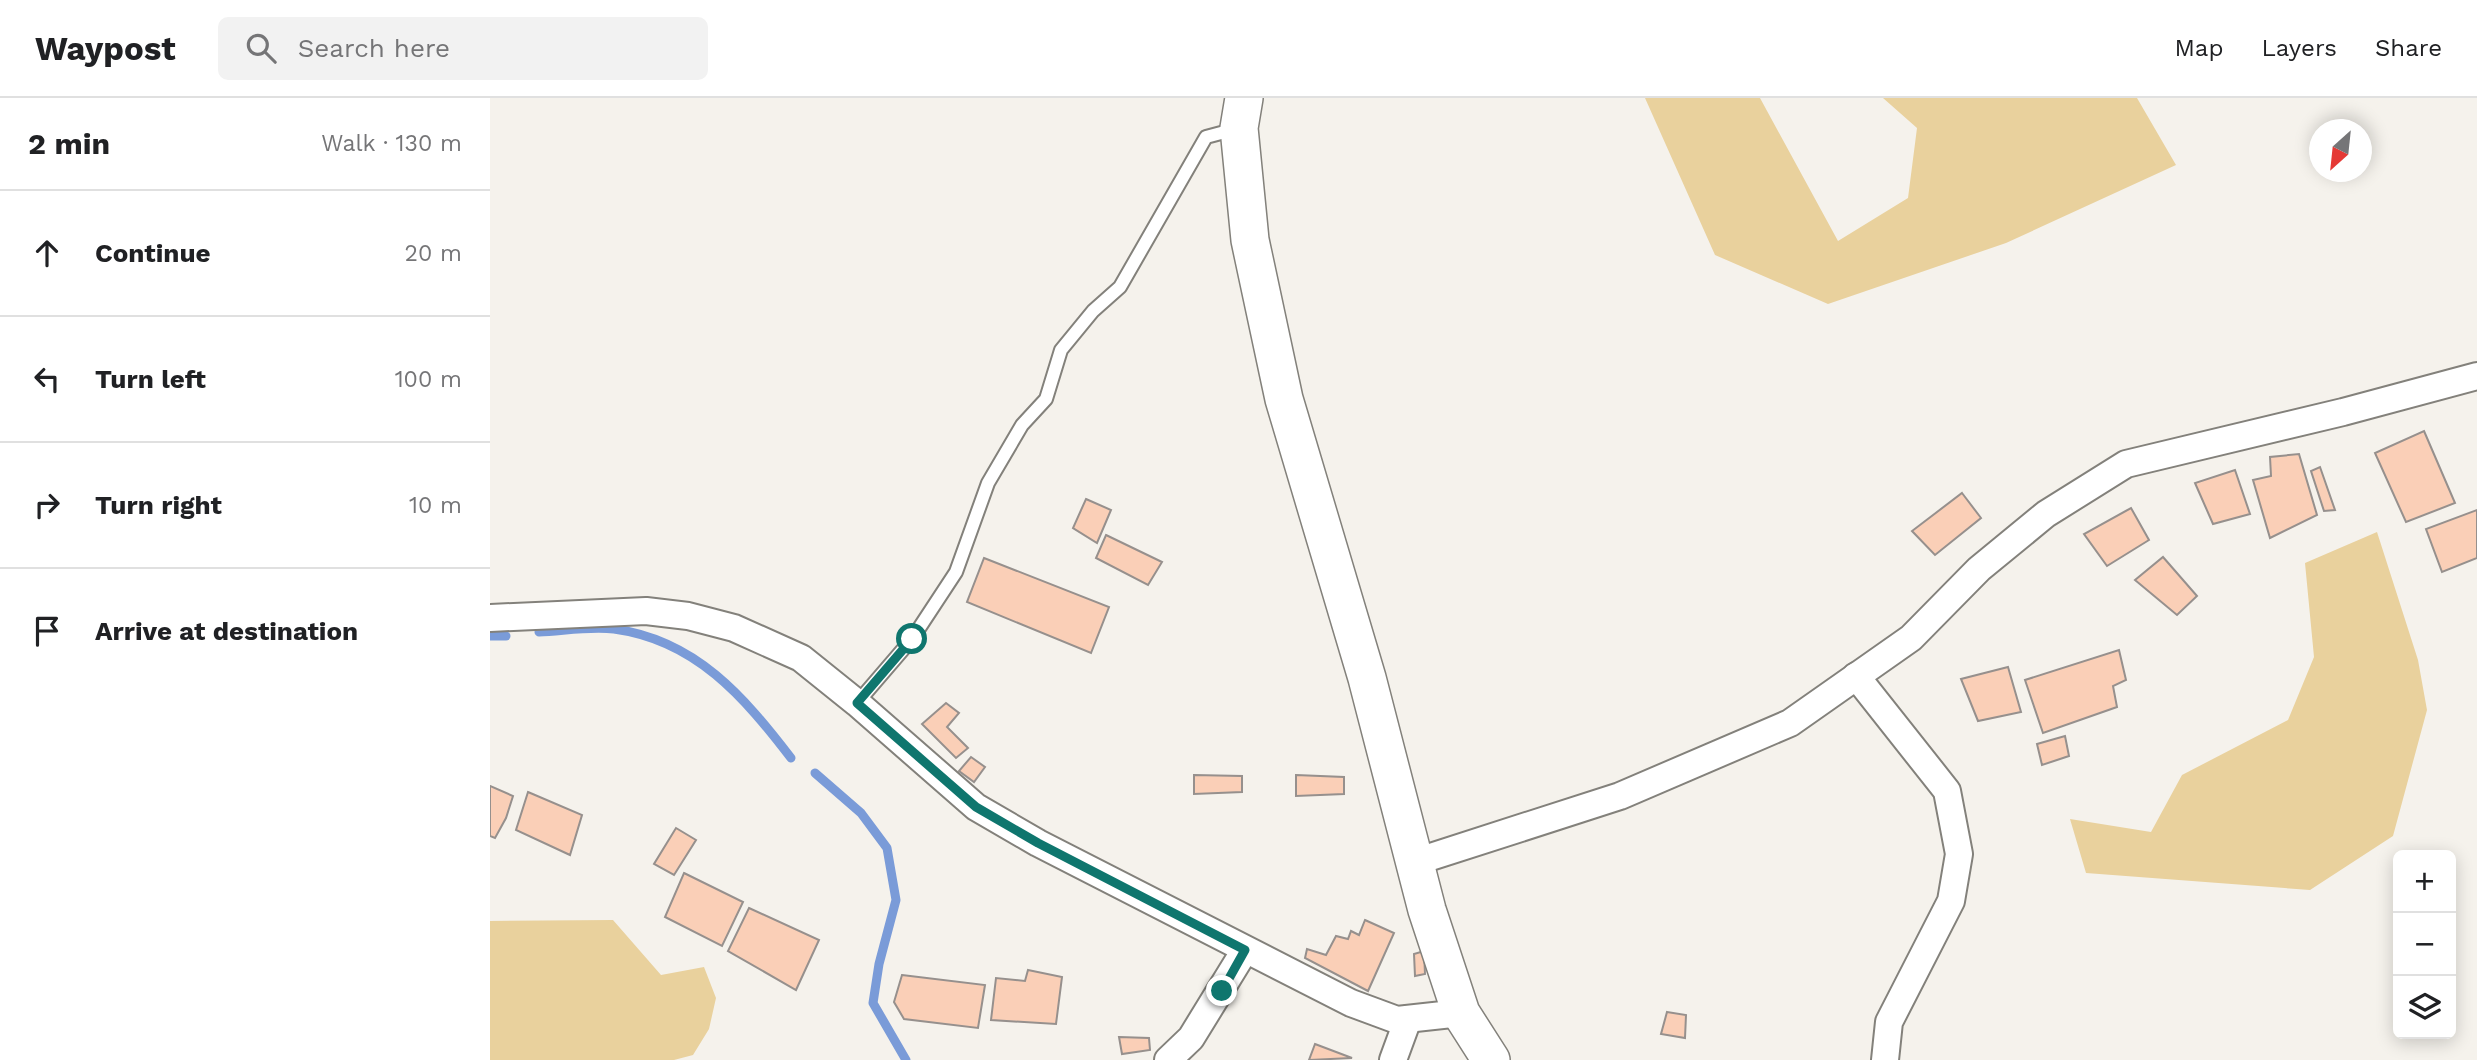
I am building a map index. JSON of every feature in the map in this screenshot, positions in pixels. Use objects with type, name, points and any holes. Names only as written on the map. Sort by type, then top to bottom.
[{"type":"street","points":[[1242,113],[1250,240],[1284,399],[1367,678],[1427,910],[1461,1013],[1491,1060]]},
{"type":"street","points":[[1415,862],[1620,796],[1790,723],[1911,638],[1979,569],[2046,514],[2126,464],[2477,376]]},
{"type":"street","points":[[490,618],[646,611],[688,616],[734,628],[801,658],[976,807],[1038,843],[1351,1003],[1397,1020],[1461,1013]]},
{"type":"street","points":[[1856,676],[1947,791],[1959,854],[1951,901],[1889,1022],[1885,1060]]},
{"type":"street","points":[[1168,1060],[1191,1038],[1245,950]]},
{"type":"street","points":[[1393,1060],[1408,1019]]},
{"type":"lane","points":[[857,703],[912,639],[956,572],[988,483],[1022,425],[1046,399],[1061,350],[1093,311],[1120,287],[1206,137],[1242,113]]},
{"type":"shaded area","points":[[1645,98],[1760,98],[1838,241],[1908,198],[1917,128],[1883,98],[2137,98],[2176,165],[2006,243],[1828,304],[1715,255]]},
{"type":"shaded area","points":[[2377,532],[2418,660],[2427,710],[2393,836],[2310,890],[2086,873],[2070,819],[2151,832],[2182,775],[2288,720],[2314,657],[2305,563]]},
{"type":"shaded area","points":[[613,920],[661,975],[704,967],[716,998],[709,1029],[693,1055],[674,1060],[490,1060],[490,921]]},
{"type":"building","points":[[2424,431],[2455,503],[2406,522],[2375,453]]},
{"type":"building","points":[[2299,454],[2317,515],[2270,538],[2253,480],[2271,476],[2270,457]]},
{"type":"building","points":[[2320,467],[2335,510],[2324,511],[2311,471]]},
{"type":"building","points":[[2235,470],[2250,514],[2213,524],[2195,483]]},
{"type":"building","points":[[1962,493],[1981,518],[1935,555],[1912,531]]},
{"type":"building","points":[[1086,499],[1111,510],[1097,543],[1073,528]]},
{"type":"building","points":[[2131,508],[2149,540],[2107,566],[2084,534]]},
{"type":"building","points":[[2477,510],[2477,558],[2442,572],[2426,529]]},
{"type":"building","points":[[1106,535],[1162,562],[1148,585],[1096,558]]},
{"type":"building","points":[[2163,557],[2197,596],[2177,615],[2135,580]]},
{"type":"building","points":[[984,558],[1109,607],[1091,653],[967,602]]},
{"type":"building","points":[[2119,650],[2126,680],[2113,686],[2117,707],[2043,733],[2025,680]]},
{"type":"building","points":[[2008,667],[2021,712],[1978,721],[1961,679]]},
{"type":"building","points":[[946,703],[959,713],[947,727],[968,748],[956,758],[922,724]]},
{"type":"building","points":[[2065,736],[2069,756],[2042,765],[2037,744]]},
{"type":"building","points":[[971,757],[985,767],[974,782],[959,771]]},
{"type":"building","points":[[1194,775],[1242,776],[1242,792],[1194,794]]},
{"type":"building","points":[[1296,775],[1344,777],[1344,794],[1296,796]]},
{"type":"building","points":[[490,786],[513,796],[506,818],[495,838],[490,836]]},
{"type":"building","points":[[528,792],[582,815],[570,855],[516,830]]},
{"type":"building","points":[[676,828],[696,840],[674,875],[654,864]]},
{"type":"building","points":[[684,873],[743,902],[722,946],[665,917]]},
{"type":"building","points":[[749,908],[819,940],[796,990],[728,951]]},
{"type":"building","points":[[1365,920],[1394,933],[1368,991],[1305,958],[1307,949],[1326,955],[1336,936],[1348,939],[1351,931],[1359,935]]},
{"type":"building","points":[[1424,951],[1425,974],[1415,976],[1414,954]]},
{"type":"building","points":[[1028,970],[1062,977],[1056,1024],[991,1020],[996,978],[1025,981]]},
{"type":"building","points":[[902,975],[985,985],[978,1028],[904,1019],[894,1002]]},
{"type":"building","points":[[1667,1012],[1686,1015],[1685,1038],[1661,1034]]},
{"type":"building","points":[[1119,1037],[1149,1038],[1150,1050],[1122,1054]]},
{"type":"building","points":[[1315,1044],[1352,1058],[1309,1060]]},
{"type":"waterway","points":[[539,632],[605,628],[643,635],[670,645],[694,659],[736,693],[791,758]]},
{"type":"waterway","points":[[490,636],[506,636]]},
{"type":"waterway","points":[[815,773],[861,813],[887,848],[896,900],[879,964],[873,1003],[906,1060]]},
{"type":"route","points":[[912,639],[857,703],[976,807],[1038,843],[1245,950],[1222,991]]}]
